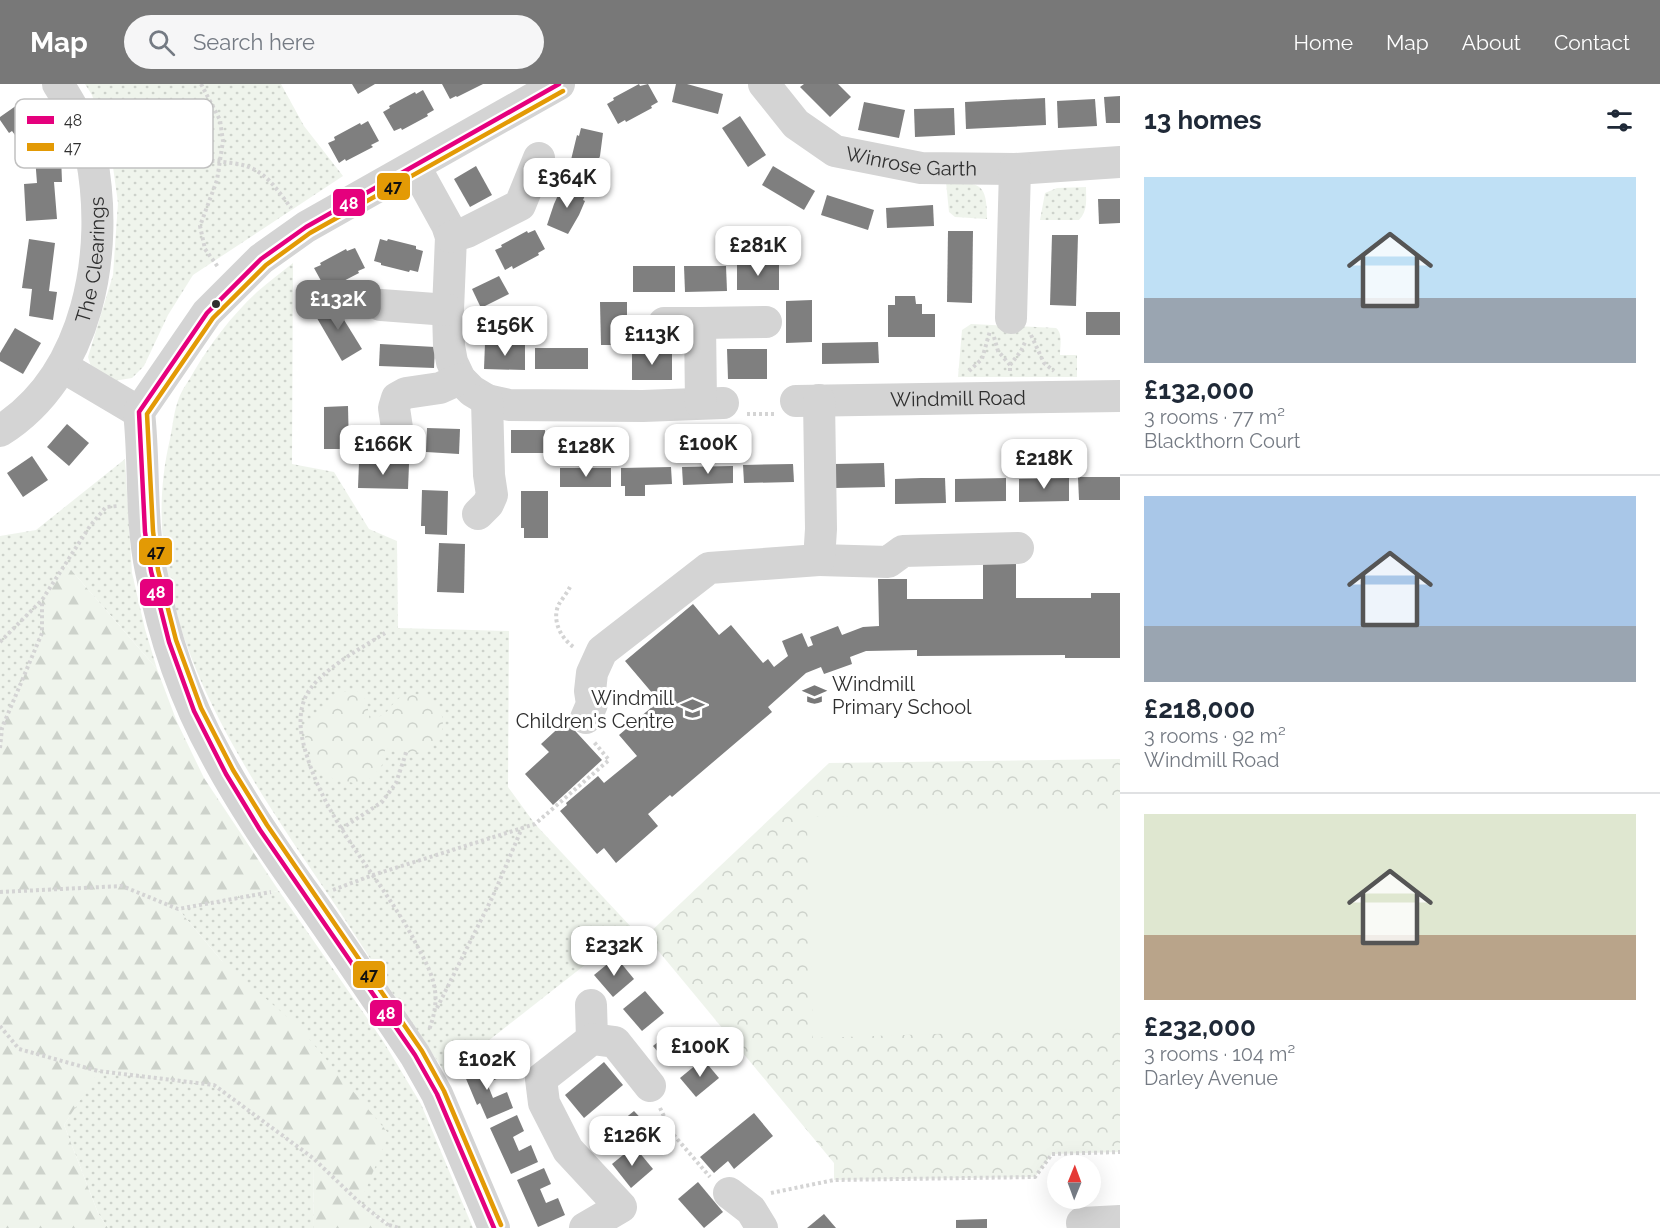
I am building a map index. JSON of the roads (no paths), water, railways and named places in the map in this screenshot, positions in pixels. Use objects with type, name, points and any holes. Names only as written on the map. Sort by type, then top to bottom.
[{"type":"street","points":[[494,1228],[437,1094],[415,1055],[303,892],[216,755],[189,698],[169,640],[150,571],[143,504],[143,449],[139,412],[207,313],[261,259],[306,227],[360,195],[415,167],[559,84]]},
{"type":"street","name":"Winrose Garth","points":[[764,84],[796,124],[835,151],[921,168],[1015,169],[1120,162]]},
{"type":"street","points":[[451,237],[467,232],[520,205],[539,158]]},
{"type":"street","points":[[415,167],[447,225],[451,237],[448,309],[452,362],[460,379],[472,391],[487,400],[509,405],[643,406],[712,403],[700,323]]},
{"type":"street","name":"The Clearings","points":[[0,431],[19,418],[63,368],[87,306],[97,256],[98,205],[92,168]]},
{"type":"street","points":[[1011,318],[1015,169]]},
{"type":"street","points":[[381,305],[448,309]]},
{"type":"street","points":[[664,323],[766,322]]},
{"type":"street","points":[[63,368],[139,412]]},
{"type":"street","points":[[397,428],[394,408],[398,398],[406,393],[440,388],[460,379]]},
{"type":"street","name":"Windmill Road","points":[[819,560],[821,529],[808,400],[1120,396]]},
{"type":"street","points":[[478,514],[488,504],[492,495],[489,475],[487,400]]},
{"type":"street","points":[[586,718],[592,704],[590,691],[592,673],[602,651],[709,568],[819,560],[888,562],[903,551],[1018,548]]},
{"type":"street","points":[[591,1005],[592,1039]]},
{"type":"street","points":[[585,1228],[628,1218],[568,1150],[544,1103],[541,1078],[592,1039],[615,1042],[650,1086]]},
{"type":"street","points":[[1082,1223],[1120,1221]]},
{"type":"place","name":"Windmill Primary School","points":[[814,695]]},
{"type":"place","name":"Windmill Children's Centre","points":[[692,709]]}]
